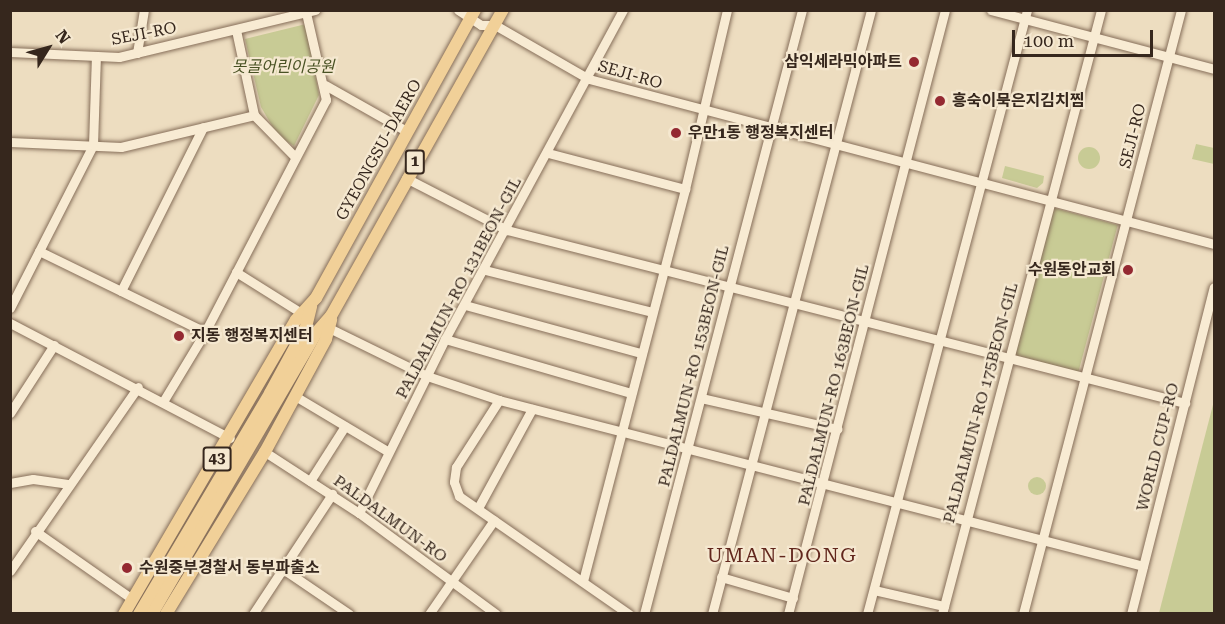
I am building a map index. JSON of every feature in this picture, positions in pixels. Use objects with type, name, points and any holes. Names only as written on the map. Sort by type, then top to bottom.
[{"type":"main road","name":"1","points":[[139,614],[274,395],[316,333],[330,322],[406,178],[503,10]]},
{"type":"main road","name":"GYEONGSU-DAERO","points":[[123,614],[307,310],[473,14]]},
{"type":"main road","name":"GYEONGSU-DAERO","points":[[274,395],[306,327],[307,310]]},
{"type":"main road","name":"43","points":[[166,614],[264,452],[295,396],[330,322]]},
{"type":"main road","name":"1","points":[[152,614],[274,395]]},
{"type":"street","points":[[137,53],[144,10]]},
{"type":"street","name":"SEJI-RO","points":[[458,10],[473,14],[481,25],[495,25],[589,79],[1215,244]]},
{"type":"street","name":"PALDALMUN-RO 131BEON-GIL","points":[[359,513],[445,339],[589,79],[623,10]]},
{"type":"street","points":[[583,581],[685,189],[727,10]]},
{"type":"street","points":[[772,126],[802,10]]},
{"type":"street","points":[[712,614],[792,303],[871,10]]},
{"type":"street","name":"PALDALMUN-RO 163BEON-GIL","points":[[788,614],[824,486],[945,10]]},
{"type":"street","points":[[991,10],[1026,15],[1094,38],[1215,69]]},
{"type":"street","points":[[1050,201],[1101,10]]},
{"type":"street","name":"SEJI-RO","points":[[1127,221],[1182,10]]},
{"type":"street","points":[[164,400],[205,332],[326,100],[325,85],[304,12]]},
{"type":"street","name":"SEJI-RO","points":[[10,52],[96,56],[137,53],[304,12]]},
{"type":"street","points":[[867,614],[984,183],[1026,15]]},
{"type":"street","points":[[236,30],[254,115],[295,157]]},
{"type":"street","points":[[10,308],[93,145],[96,56]]},
{"type":"street","points":[[325,85],[408,132]]},
{"type":"street","points":[[10,142],[121,147],[254,115]]},
{"type":"street","name":"PALDALMUN-RO 153BEON-GIL","points":[[644,614],[772,126]]},
{"type":"street","points":[[121,291],[203,128]]},
{"type":"street","points":[[548,153],[685,189]]},
{"type":"street","points":[[406,178],[507,230],[1185,403]]},
{"type":"street","name":"PALDALMUN-RO 175BEON-GIL","points":[[943,610],[1050,201]]},
{"type":"street","points":[[1023,614],[1127,221]]},
{"type":"street","points":[[39,251],[205,332]]},
{"type":"street","points":[[485,270],[652,312]]},
{"type":"street","points":[[236,272],[307,310]]},
{"type":"street","name":"WORLD CUP-RO","points":[[1131,614],[1215,287]]},
{"type":"street","points":[[465,305],[641,353]]},
{"type":"street","points":[[330,322],[427,376],[499,400],[688,452],[1143,566]]},
{"type":"street","points":[[13,327],[164,400],[230,438]]},
{"type":"street","points":[[445,339],[631,393]]},
{"type":"street","points":[[10,413],[54,345]]},
{"type":"street","points":[[10,571],[35,531],[138,387]]},
{"type":"street","points":[[295,396],[389,452]]},
{"type":"street","points":[[701,398],[764,410],[838,429]]},
{"type":"street","points":[[499,400],[456,467],[454,482],[459,496],[630,614]]},
{"type":"street","points":[[477,508],[532,409]]},
{"type":"street","points":[[310,481],[345,426]]},
{"type":"street","name":"PALDALMUN-RO","points":[[264,452],[332,494],[496,614]]},
{"type":"street","points":[[10,483],[33,479],[68,484]]},
{"type":"street","points":[[253,614],[332,494]]},
{"type":"street","points":[[429,614],[494,520]]},
{"type":"street","points":[[35,531],[132,599]]},
{"type":"street","points":[[283,569],[345,612]]},
{"type":"street","points":[[721,577],[793,598]]},
{"type":"street","points":[[874,590],[943,610]]},
{"type":"green space","name":"못골어린이공원","points":[[306,24],[319,95],[294,146],[278,136],[261,107],[245,39]]},
{"type":"green space","points":[[1196,144],[1214,148],[1214,164],[1192,159]]},
{"type":"green space","points":[[1089,147],[1097,150],[1100,158],[1097,166],[1089,169],[1081,166],[1078,158],[1081,150]]},
{"type":"green space","points":[[1005,166],[1044,176],[1043,183],[1037,188],[1002,178]]},
{"type":"green space","points":[[1054,208],[1118,225],[1078,372],[1015,355]]},
{"type":"green space","points":[[1214,401],[1214,613],[1159,613]]},
{"type":"green space","points":[[1037,477],[1045,482],[1046,486],[1041,494],[1037,495],[1029,490],[1028,486],[1033,478]]},
{"type":"place","name":"삼익세라믹아파트","points":[[914,62]]},
{"type":"place","name":"흥숙이묵은지김치찜","points":[[940,101]]},
{"type":"place","name":"우만1동 행정복지센터","points":[[676,133]]},
{"type":"place","name":"수원동안교회","points":[[1128,270]]},
{"type":"place","name":"지동 행정복지센터","points":[[179,336]]},
{"type":"place","name":"수원중부경찰서 동부파출소","points":[[127,568]]},
{"type":"district","name":"UMAN-DONG","points":[[782,555]]}]
